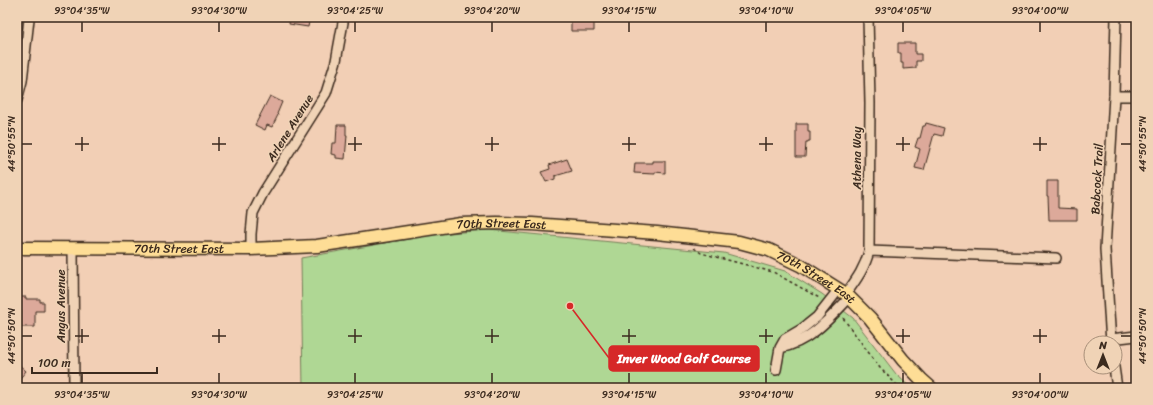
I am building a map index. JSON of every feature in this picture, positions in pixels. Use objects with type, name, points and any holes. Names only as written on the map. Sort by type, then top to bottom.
[{"type":"main road","name":"70th Street East","points":[[17,248],[251,249],[317,246],[461,224],[497,223],[657,233],[739,242],[769,250],[800,265],[845,293],[880,330],[921,379],[931,388]]},
{"type":"street","name":"Arlene Avenue","points":[[251,249],[253,213],[326,93],[336,61],[344,17]]},
{"type":"street","name":"Athena Way","points":[[845,293],[859,276],[869,251],[870,103],[868,17]]},
{"type":"street","name":"Babcock Trail","points":[[1111,335],[1105,249],[1114,96],[1116,17]]},
{"type":"street","points":[[17,100],[22,81],[30,18]]},
{"type":"street","points":[[1114,96],[1136,96]]},
{"type":"street","name":"Angus Avenue","points":[[73,248],[74,388]]},
{"type":"street","points":[[869,251],[1056,258]]},
{"type":"street","points":[[776,370],[780,348],[785,339],[802,329],[816,317],[828,303],[845,293]]},
{"type":"street","points":[[780,348],[789,346],[819,328],[837,310],[845,293]]},
{"type":"street","points":[[1123,339],[1136,336]]},
{"type":"street","points":[[1115,375],[1117,388]]},
{"type":"path","points":[[690,246],[701,253],[773,272],[828,303]]},
{"type":"path","points":[[837,310],[880,368],[900,388]]},
{"type":"green space","points":[[489,230],[724,253],[785,271],[822,294],[853,318],[896,374],[911,388],[303,388],[301,258],[436,234]]},
{"type":"building","points":[[290,17],[310,17],[308,27],[289,24]]},
{"type":"building","points":[[571,17],[594,17],[594,31],[571,31]]},
{"type":"building","points":[[898,43],[915,43],[915,54],[921,54],[921,61],[916,61],[916,68],[903,69],[903,63],[901,63],[901,53],[898,53]]},
{"type":"building","points":[[270,96],[282,102],[272,127],[267,125],[265,130],[255,125]]},
{"type":"building","points":[[926,123],[944,128],[942,136],[934,134],[924,170],[915,168],[920,149],[915,147],[918,138],[920,138],[923,126],[925,126]]},
{"type":"building","points":[[796,124],[808,124],[810,141],[806,142],[805,157],[796,157]]},
{"type":"building","points":[[337,125],[346,125],[347,135],[345,159],[336,158],[336,155],[331,154],[332,143],[336,143]]},
{"type":"building","points":[[567,159],[572,171],[555,176],[555,179],[546,182],[541,172],[550,169],[549,165]]},
{"type":"building","points":[[653,161],[665,161],[665,173],[634,173],[635,163],[653,163]]},
{"type":"building","points":[[1047,181],[1058,181],[1058,208],[1077,209],[1077,220],[1049,220]]},
{"type":"building","points":[[19,297],[26,297],[26,299],[40,299],[40,302],[44,302],[44,311],[35,311],[35,327],[21,327]]},
{"type":"building","points":[[17,363],[26,371],[17,382]]},
{"type":"place","name":"Inver Wood Golf Course","points":[[570,306]]}]
